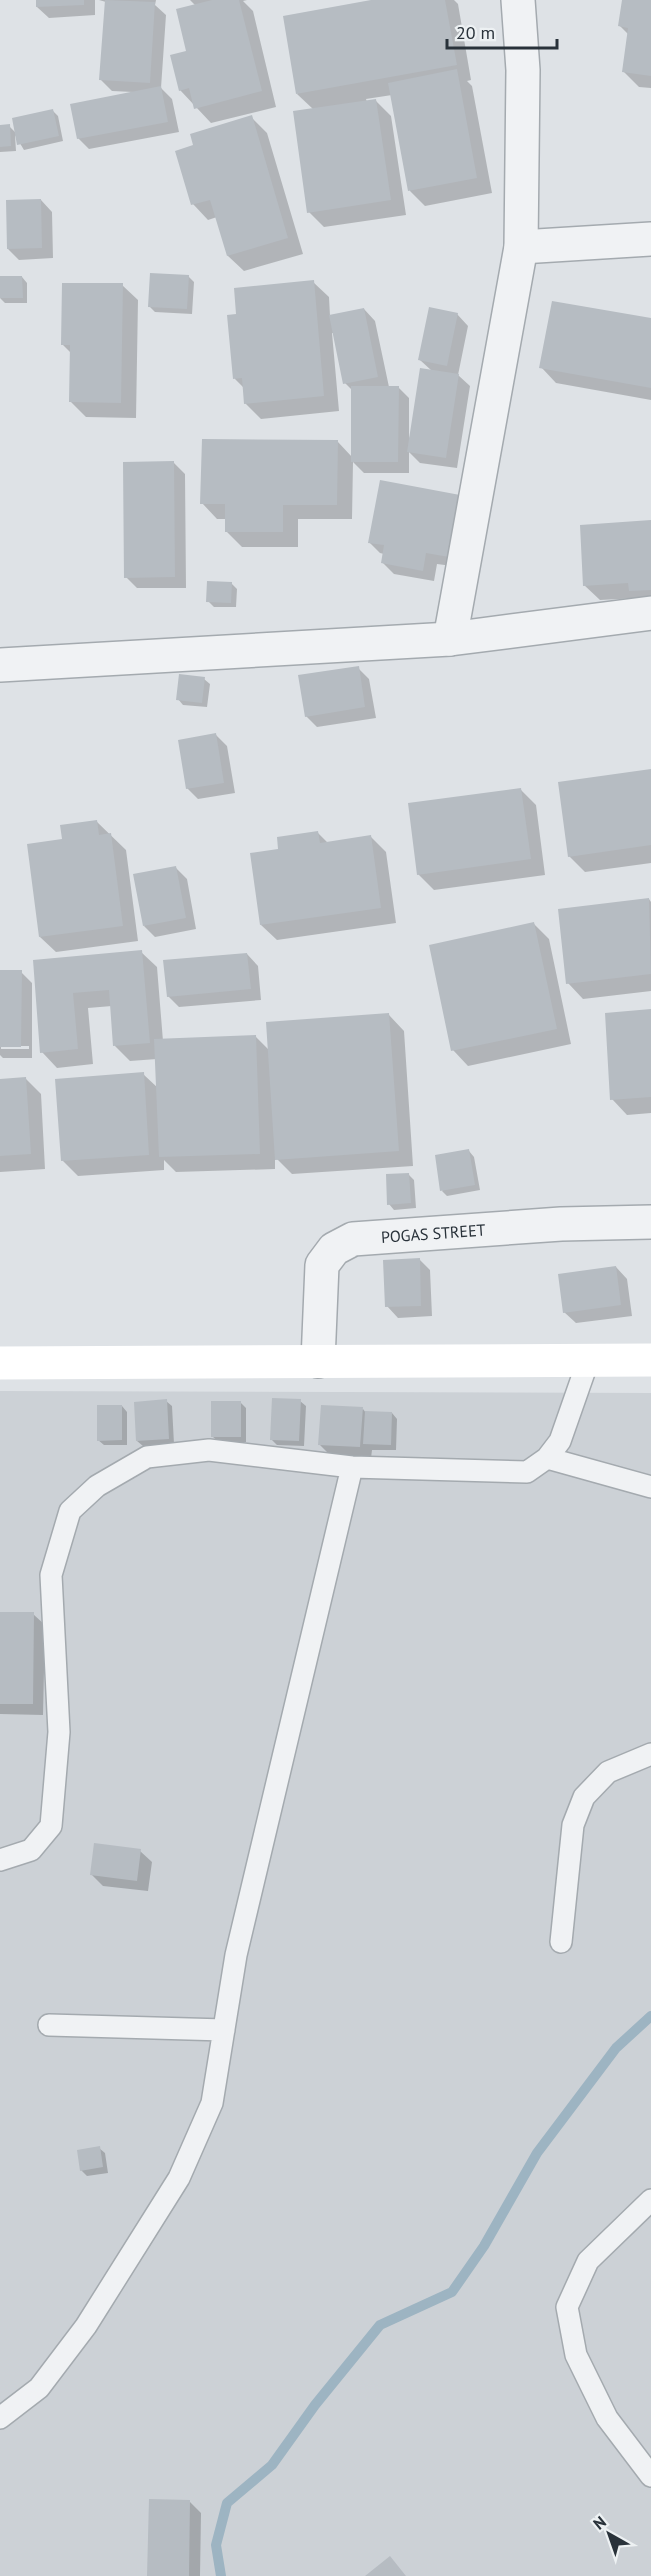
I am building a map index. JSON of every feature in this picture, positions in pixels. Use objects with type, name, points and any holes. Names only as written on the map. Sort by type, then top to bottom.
[{"type":"street","points":[[450,639],[521,247],[523,70],[518,0]]},
{"type":"street","points":[[521,247],[651,239]]},
{"type":"street","points":[[0,665],[450,639],[651,613]]},
{"type":"street","name":"POGAS STREET","points":[[318,1361],[322,1265],[333,1249],[352,1239],[561,1224],[651,1222]]},
{"type":"street","points":[[0,1363],[651,1360]]},
{"type":"lane","points":[[0,1860],[32,1850],[51,1826],[58,1732],[51,1575],[70,1511],[97,1486],[147,1457],[209,1450],[352,1467],[527,1472],[547,1458],[560,1441],[588,1361]]},
{"type":"lane","points":[[547,1458],[651,1487]]},
{"type":"lane","points":[[1,2421],[39,2388],[86,2326],[179,2178],[212,2103],[236,1955],[352,1467]]},
{"type":"lane","points":[[561,1942],[573,1825],[584,1797],[608,1772],[651,1754]]},
{"type":"lane","points":[[49,2025],[224,2030]]},
{"type":"lane","points":[[651,2200],[588,2261],[567,2307],[576,2355],[607,2418],[651,2476]]},
{"type":"shaded area","points":[[0,1391],[651,1393],[651,2576],[0,2576]]},
{"type":"building","points":[[36,0],[84,0],[84,5],[36,7]]},
{"type":"building","points":[[105,0],[155,2],[150,83],[99,80]]},
{"type":"building","points":[[212,0],[239,0],[262,91],[194,109],[189,88],[179,91],[170,55],[186,51],[176,9]]},
{"type":"building","points":[[371,0],[445,0],[457,65],[296,94],[283,16]]},
{"type":"building","points":[[622,0],[651,0],[651,76],[622,72],[628,28],[618,26]]},
{"type":"building","points":[[457,69],[477,178],[408,191],[388,83]]},
{"type":"building","points":[[161,86],[168,122],[77,139],[70,104]]},
{"type":"building","points":[[376,99],[391,200],[307,213],[293,111]]},
{"type":"building","points":[[53,109],[59,136],[17,145],[12,118]]},
{"type":"building","points":[[252,115],[288,238],[227,256],[210,200],[191,205],[175,151],[193,145],[190,134]]},
{"type":"building","points":[[10,124],[11,146],[0,147],[0,125]]},
{"type":"building","points":[[41,199],[42,248],[7,249],[6,200]]},
{"type":"building","points":[[150,273],[189,275],[187,309],[148,307]]},
{"type":"building","points":[[0,276],[22,276],[23,298],[0,298]]},
{"type":"building","points":[[314,280],[324,396],[244,404],[242,378],[233,379],[227,315],[236,314],[234,288]]},
{"type":"building","points":[[62,283],[123,283],[121,403],[69,402],[70,345],[61,345]]},
{"type":"building","points":[[552,301],[651,318],[651,388],[539,368]]},
{"type":"building","points":[[429,307],[458,313],[447,366],[418,360]]},
{"type":"building","points":[[364,308],[378,377],[343,384],[329,315]]},
{"type":"building","points":[[420,368],[459,374],[446,458],[407,452]]},
{"type":"building","points":[[351,386],[399,386],[398,462],[351,462]]},
{"type":"building","points":[[202,439],[338,440],[337,505],[283,505],[283,532],[225,532],[225,504],[200,504]]},
{"type":"building","points":[[174,461],[175,577],[124,578],[123,462]]},
{"type":"building","points":[[380,480],[460,495],[449,557],[426,553],[423,571],[381,563],[384,545],[368,543]]},
{"type":"building","points":[[651,520],[651,590],[629,591],[628,583],[583,586],[580,525]]},
{"type":"building","points":[[207,581],[232,582],[231,603],[206,602]]},
{"type":"building","points":[[359,666],[365,707],[305,717],[298,675]]},
{"type":"building","points":[[179,674],[205,677],[202,703],[176,700]]},
{"type":"building","points":[[216,733],[224,783],[186,789],[178,740]]},
{"type":"building","points":[[651,769],[651,845],[568,857],[558,782]]},
{"type":"building","points":[[521,788],[531,859],[417,875],[408,803]]},
{"type":"building","points":[[97,820],[99,835],[111,833],[123,926],[39,937],[27,844],[62,839],[60,825]]},
{"type":"building","points":[[318,831],[320,843],[371,835],[381,908],[260,925],[250,853],[278,849],[277,837]]},
{"type":"building","points":[[176,866],[186,918],[143,926],[133,874]]},
{"type":"building","points":[[649,898],[651,974],[566,984],[558,909]]},
{"type":"building","points":[[534,922],[557,1029],[451,1051],[429,945]]},
{"type":"building","points":[[142,950],[150,1043],[113,1046],[109,990],[73,993],[78,1049],[40,1053],[33,960]]},
{"type":"building","points":[[247,953],[251,989],[167,997],[163,960]]},
{"type":"building","points":[[0,970],[22,970],[21,1047],[0,1047]]},
{"type":"building","points":[[651,1009],[651,1097],[610,1100],[605,1013]]},
{"type":"building","points":[[389,1013],[399,1151],[275,1160],[266,1022]]},
{"type":"building","points":[[256,1035],[260,1154],[159,1157],[154,1039]]},
{"type":"building","points":[[144,1072],[149,1155],[61,1161],[55,1079]]},
{"type":"building","points":[[26,1077],[31,1154],[0,1156],[0,1079]]},
{"type":"building","points":[[469,1149],[475,1185],[440,1191],[435,1155]]},
{"type":"building","points":[[409,1173],[411,1203],[387,1205],[386,1174]]},
{"type":"building","points":[[420,1258],[421,1306],[385,1307],[383,1260]]},
{"type":"building","points":[[616,1266],[621,1305],[563,1313],[558,1274]]},
{"type":"building","points":[[272,1398],[301,1399],[299,1441],[270,1440]]},
{"type":"building","points":[[167,1399],[169,1439],[136,1441],[134,1402]]},
{"type":"building","points":[[211,1401],[241,1401],[241,1437],[211,1437]]},
{"type":"building","points":[[97,1405],[122,1405],[122,1440],[97,1441]]},
{"type":"building","points":[[321,1405],[363,1407],[360,1447],[318,1445]]},
{"type":"building","points":[[365,1411],[392,1412],[391,1445],[363,1444]]},
{"type":"building","points":[[0,1612],[34,1612],[33,1704],[0,1704]]},
{"type":"building","points":[[94,1843],[141,1849],[137,1881],[90,1875]]},
{"type":"building","points":[[100,2146],[103,2167],[80,2171],[77,2150]]},
{"type":"building","points":[[149,2499],[190,2500],[189,2576],[147,2576]]},
{"type":"building","points":[[390,2556],[406,2576],[365,2576]]},
{"type":"waterway","points":[[221,2576],[216,2545],[227,2503],[272,2465],[315,2405],[380,2325],[452,2292],[484,2246],[537,2153],[616,2048],[651,2016]]}]
